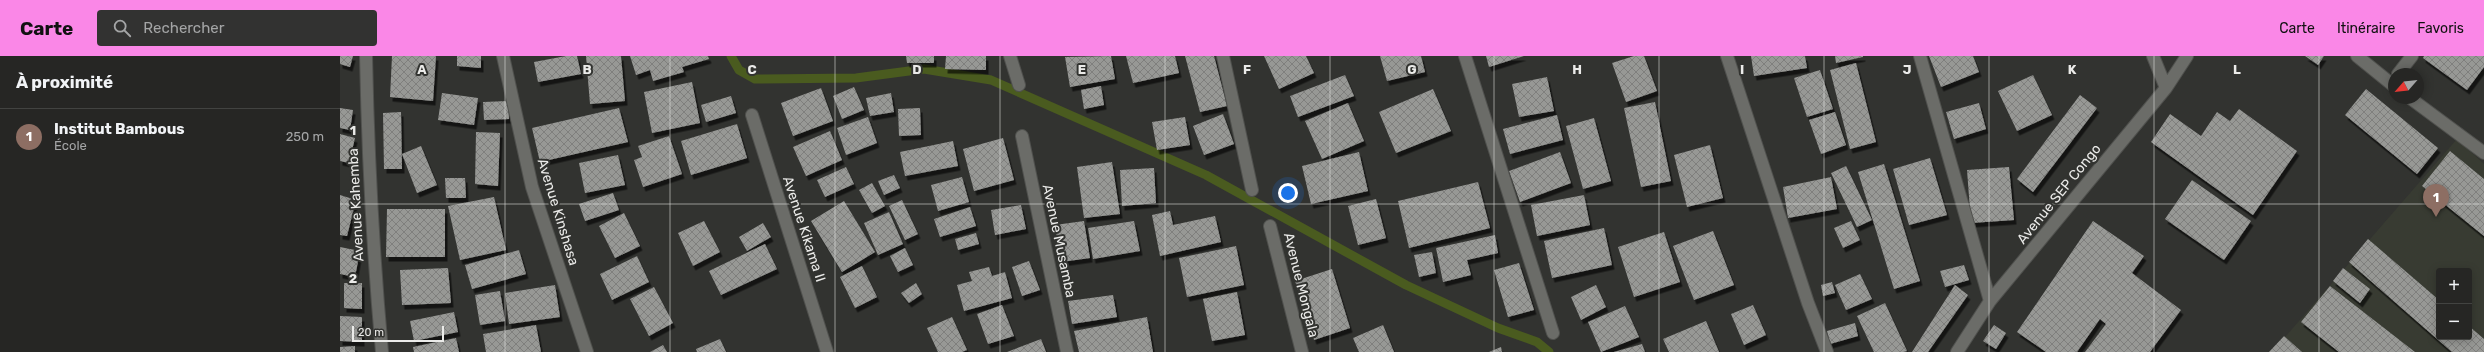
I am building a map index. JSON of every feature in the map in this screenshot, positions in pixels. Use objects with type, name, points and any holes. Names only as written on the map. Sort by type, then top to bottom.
[{"type":"street","name":"Avenue Kahemba","points":[[366,56],[374,262],[382,352]]},
{"type":"street","name":"Avenue Kinshasa","points":[[503,56],[532,187],[587,352]]},
{"type":"street","points":[[1010,56],[1019,85]]},
{"type":"street","points":[[1223,56],[1252,190]]},
{"type":"street","points":[[1465,56],[1553,333]]},
{"type":"street","points":[[1727,56],[1808,303],[1827,352]]},
{"type":"street","points":[[1920,56],[1990,302]]},
{"type":"street","points":[[2153,56],[2166,88]]},
{"type":"street","name":"Avenue SEP Congo","points":[[1957,352],[1990,302],[2166,88],[2187,56]]},
{"type":"street","points":[[2357,56],[2388,79]]},
{"type":"street","points":[[2403,68],[2412,56]]},
{"type":"street","points":[[2418,104],[2484,153]]},
{"type":"street","name":"Avenue Kikama II","points":[[752,115],[827,352]]},
{"type":"street","name":"Avenue Musamba","points":[[1022,136],[1067,352]]},
{"type":"street","name":"Avenue Mongala","points":[[1270,226],[1302,352]]},
{"type":"shaded area","points":[[2457,139],[2484,164],[2484,352],[2272,352]]},
{"type":"building","points":[[340,56],[353,56],[350,67],[340,64]]},
{"type":"building","points":[[392,56],[436,56],[433,101],[390,97]]},
{"type":"building","points":[[457,56],[481,56],[481,68],[457,66]]},
{"type":"building","points":[[566,56],[577,56],[581,74],[538,82],[534,62]]},
{"type":"building","points":[[586,56],[621,56],[625,101],[590,104]]},
{"type":"building","points":[[630,56],[708,56],[709,59],[682,67],[684,72],[653,81],[650,70],[636,75]]},
{"type":"building","points":[[906,56],[934,56],[934,63],[907,63]]},
{"type":"building","points":[[946,56],[986,56],[986,70],[945,69]]},
{"type":"building","points":[[1111,56],[1115,79],[1070,87],[1065,57]]},
{"type":"building","points":[[1126,56],[1175,56],[1179,73],[1133,83]]},
{"type":"building","points":[[1185,56],[1214,56],[1227,106],[1200,112]]},
{"type":"building","points":[[1264,56],[1306,56],[1314,73],[1279,89]]},
{"type":"building","points":[[1380,56],[1421,56],[1425,72],[1387,81]]},
{"type":"building","points":[[1486,56],[1524,56],[1489,67]]},
{"type":"building","points":[[1634,56],[1644,56],[1657,91],[1626,102],[1612,63]]},
{"type":"building","points":[[1751,56],[1805,56],[1807,68],[1754,76]]},
{"type":"building","points":[[1835,56],[1863,56],[1863,57],[1836,63]]},
{"type":"building","points":[[1929,56],[1973,56],[1979,72],[1941,87]]},
{"type":"building","points":[[2305,56],[2324,56],[2318,65]]},
{"type":"building","points":[[2424,56],[2484,56],[2484,67],[2467,90],[2423,58]]},
{"type":"building","points":[[1856,63],[1876,142],[1850,149],[1830,70]]},
{"type":"building","points":[[1820,70],[1833,109],[1807,117],[1794,78]]},
{"type":"building","points":[[1345,75],[1354,96],[1298,117],[1290,96]]},
{"type":"building","points":[[2033,75],[2052,115],[2017,131],[1998,91]]},
{"type":"building","points":[[1547,77],[1554,111],[1519,117],[1512,84]]},
{"type":"building","points":[[692,82],[700,123],[652,133],[644,92]]},
{"type":"building","points":[[1101,86],[1104,105],[1084,109],[1081,90]]},
{"type":"building","points":[[854,87],[864,110],[842,119],[833,96]]},
{"type":"building","points":[[821,88],[833,121],[793,136],[781,103]]},
{"type":"building","points":[[1433,89],[1451,131],[1396,153],[1379,112]]},
{"type":"building","points":[[2366,89],[2438,148],[2417,174],[2345,115]]},
{"type":"building","points":[[442,93],[478,98],[474,125],[438,120]]},
{"type":"building","points":[[891,93],[894,112],[870,116],[866,98]]},
{"type":"building","points":[[2080,95],[2097,108],[2033,192],[2017,179]]},
{"type":"building","points":[[731,96],[736,113],[706,122],[701,105]]},
{"type":"building","points":[[508,101],[509,119],[484,120],[483,102]]},
{"type":"building","points":[[1655,102],[1671,181],[1641,187],[1624,108]]},
{"type":"building","points":[[1348,103],[1364,141],[1322,159],[1305,121]]},
{"type":"building","points":[[1979,103],[1986,129],[1954,139],[1946,112]]},
{"type":"building","points":[[340,108],[353,110],[350,130],[340,128]]},
{"type":"building","points":[[619,108],[628,142],[540,162],[532,128]]},
{"type":"building","points":[[920,108],[921,135],[899,136],[898,109]]},
{"type":"building","points":[[2239,109],[2297,151],[2253,215],[2151,142],[2170,114],[2201,136],[2217,112],[2230,121]]},
{"type":"building","points":[[401,112],[402,169],[384,169],[383,113]]},
{"type":"building","points":[[1835,112],[1846,145],[1821,154],[1809,120]]},
{"type":"building","points":[[1223,114],[1234,144],[1204,155],[1193,126]]},
{"type":"building","points":[[1557,115],[1563,140],[1510,154],[1503,129]]},
{"type":"building","points":[[868,117],[877,143],[846,155],[837,128]]},
{"type":"building","points":[[1185,117],[1190,145],[1157,150],[1152,122]]},
{"type":"building","points":[[1594,118],[1611,181],[1583,189],[1566,126]]},
{"type":"building","points":[[737,124],[747,158],[691,175],[681,141]]},
{"type":"building","points":[[830,131],[842,160],[806,176],[793,147]]},
{"type":"building","points":[[476,132],[500,133],[498,186],[475,184]]},
{"type":"building","points":[[340,134],[355,138],[349,163],[340,161]]},
{"type":"building","points":[[669,136],[682,174],[643,187],[634,160],[642,157],[638,146]]},
{"type":"building","points":[[1003,138],[1014,180],[974,191],[963,149]]},
{"type":"building","points":[[953,141],[958,166],[905,176],[900,152]]},
{"type":"building","points":[[1710,145],[1723,198],[1687,207],[1674,155]]},
{"type":"building","points":[[421,146],[437,185],[417,193],[402,154]]},
{"type":"building","points":[[2450,151],[2484,179],[2484,236],[2422,186]]},
{"type":"building","points":[[1359,152],[1368,191],[1311,204],[1302,166]]},
{"type":"building","points":[[1560,152],[1571,183],[1520,202],[1509,171]]},
{"type":"building","points":[[618,155],[625,185],[585,193],[579,163]]},
{"type":"building","points":[[1930,158],[1947,215],[1909,225],[1893,169]]},
{"type":"building","points":[[1112,162],[1120,214],[1084,218],[1077,167]]},
{"type":"building","points":[[1884,164],[1920,281],[1894,289],[1858,172]]},
{"type":"building","points":[[1846,166],[1872,220],[1857,227],[1831,173]]},
{"type":"building","points":[[846,167],[854,184],[825,197],[817,180]]},
{"type":"building","points":[[2009,167],[2014,220],[1971,223],[1967,170]]},
{"type":"building","points":[[1154,168],[1156,203],[1122,206],[1120,170]]},
{"type":"building","points":[[894,175],[900,188],[884,195],[878,181]]},
{"type":"building","points":[[962,177],[969,202],[938,211],[931,185]]},
{"type":"building","points":[[1831,177],[1837,209],[1788,218],[1783,187]]},
{"type":"building","points":[[445,178],[465,178],[466,198],[446,198]]},
{"type":"building","points":[[2192,180],[2251,221],[2224,260],[2165,219]]},
{"type":"building","points":[[1478,182],[1490,228],[1409,248],[1398,201]]},
{"type":"building","points":[[872,183],[885,206],[872,213],[859,190]]},
{"type":"building","points":[[613,193],[619,210],[585,221],[579,204]]},
{"type":"building","points":[[340,195],[356,200],[347,236],[340,235]]},
{"type":"building","points":[[1584,195],[1590,225],[1537,236],[1531,205]]},
{"type":"building","points":[[494,197],[506,250],[460,260],[448,206]]},
{"type":"building","points":[[1376,199],[1386,238],[1358,245],[1348,206]]},
{"type":"building","points":[[902,200],[918,234],[905,240],[889,206]]},
{"type":"building","points":[[844,201],[875,252],[842,272],[811,221]]},
{"type":"building","points":[[1021,205],[1026,229],[995,235],[991,210]]},
{"type":"building","points":[[970,207],[976,226],[940,237],[934,219]]},
{"type":"building","points":[[387,209],[445,209],[445,257],[386,257]]},
{"type":"building","points":[[1170,211],[1173,225],[1215,216],[1221,242],[1160,256],[1152,215]]},
{"type":"building","points":[[889,212],[903,244],[878,255],[864,223]]},
{"type":"building","points":[[624,213],[640,246],[615,258],[599,226]]},
{"type":"building","points":[[704,221],[720,252],[693,266],[678,233]]},
{"type":"building","points":[[1084,221],[1090,258],[1061,262],[1055,225]]},
{"type":"building","points":[[1134,221],[1140,251],[1093,259],[1088,228]]},
{"type":"building","points":[[1851,221],[1860,240],[1843,248],[1834,228]]},
{"type":"building","points":[[2093,221],[2144,256],[2132,273],[2181,310],[2150,352],[2085,352],[2106,324],[2100,319],[2077,352],[2046,352],[2017,332]]},
{"type":"building","points":[[763,223],[771,237],[747,251],[739,237]]},
{"type":"building","points":[[1604,228],[1612,265],[1552,278],[1544,241]]},
{"type":"building","points":[[1713,231],[1734,285],[1694,300],[1673,246]]},
{"type":"building","points":[[1664,232],[1680,282],[1634,297],[1618,247]]},
{"type":"building","points":[[976,233],[979,244],[958,250],[955,239]]},
{"type":"building","points":[[1495,235],[1498,253],[1467,260],[1471,275],[1443,282],[1436,248]]},
{"type":"building","points":[[2368,239],[2436,297],[2436,338],[2349,262]]},
{"type":"building","points":[[765,244],[777,269],[721,295],[709,271]]},
{"type":"building","points":[[1236,246],[1244,285],[1187,297],[1179,258]]},
{"type":"building","points":[[340,247],[360,251],[355,277],[340,274]]},
{"type":"building","points":[[905,248],[913,265],[898,272],[890,256]]},
{"type":"building","points":[[519,250],[526,274],[472,289],[465,265]]},
{"type":"building","points":[[1432,252],[1436,273],[1419,277],[1414,255]]},
{"type":"building","points":[[637,256],[649,282],[612,300],[600,274]]},
{"type":"building","points":[[1029,261],[1040,290],[1022,296],[1012,267]]},
{"type":"building","points":[[1519,263],[1534,310],[1508,317],[1494,270]]},
{"type":"building","points":[[1964,265],[1969,280],[1945,287],[1940,271]]},
{"type":"building","points":[[862,266],[877,297],[855,308],[840,277]]},
{"type":"building","points":[[989,267],[992,276],[1005,272],[1012,298],[964,311],[957,285],[972,281],[969,272]]},
{"type":"building","points":[[448,268],[451,303],[402,305],[400,270]]},
{"type":"building","points":[[2343,268],[2370,289],[2360,303],[2333,281]]},
{"type":"building","points":[[1332,269],[1350,328],[1314,340],[1295,281]]},
{"type":"building","points":[[1860,274],[1872,299],[1846,310],[1835,285]]},
{"type":"building","points":[[1832,282],[1835,293],[1823,296],[1821,285]]},
{"type":"building","points":[[344,283],[362,283],[362,309],[344,308]]},
{"type":"building","points":[[916,283],[922,294],[909,303],[901,293]]},
{"type":"building","points":[[555,285],[560,317],[509,324],[505,293]]},
{"type":"building","points":[[1596,285],[1606,307],[1581,320],[1571,297]]},
{"type":"building","points":[[1955,285],[1968,295],[1928,352],[1912,352]]},
{"type":"building","points":[[2330,286],[2415,352],[2339,352],[2301,322]]},
{"type":"building","points":[[654,287],[673,323],[649,336],[630,299]]},
{"type":"building","points":[[500,291],[505,321],[480,325],[475,295]]},
{"type":"building","points":[[1237,292],[1245,335],[1212,341],[1203,299]]},
{"type":"building","points":[[1113,295],[1117,317],[1072,324],[1068,301]]},
{"type":"building","points":[[1885,303],[1907,351],[1874,352],[1857,316]]},
{"type":"building","points":[[1002,305],[1014,336],[988,344],[977,314]]},
{"type":"building","points":[[1753,305],[1766,335],[1744,345],[1731,314]]},
{"type":"building","points":[[1625,306],[1639,337],[1601,352],[1588,322]]},
{"type":"building","points":[[454,312],[458,332],[414,341],[410,321]]},
{"type":"building","points":[[340,316],[362,317],[362,342],[340,341]]},
{"type":"building","points":[[952,317],[967,350],[962,352],[938,352],[927,328]]},
{"type":"building","points":[[1147,317],[1153,352],[1079,352],[1074,331]]},
{"type":"building","points":[[1706,321],[1719,352],[1669,352],[1663,339]]},
{"type":"building","points":[[1855,323],[1858,336],[1830,344],[1827,331]]},
{"type":"building","points":[[536,325],[541,352],[486,352],[483,334]]},
{"type":"building","points":[[1383,325],[1394,352],[1359,352],[1353,338]]},
{"type":"building","points":[[1994,325],[2006,333],[1996,349],[1983,341]]},
{"type":"building","points":[[2472,329],[2484,339],[2484,352],[2452,352],[2438,340],[2472,340]]},
{"type":"building","points":[[2284,336],[2302,352],[2269,352]]},
{"type":"building","points":[[456,338],[459,352],[414,352],[413,347]]},
{"type":"building","points":[[720,339],[726,352],[697,352],[696,349]]},
{"type":"building","points":[[1041,339],[1046,352],[1007,352]]},
{"type":"building","points":[[1642,344],[1645,352],[1614,352]]},
{"type":"building","points":[[663,345],[667,352],[650,352]]},
{"type":"building","points":[[355,346],[355,352],[340,352],[340,347]]},
{"type":"building","points":[[1501,347],[1502,352],[1489,352]]},
{"type":"waterway","points":[[731,56],[739,70],[755,79],[856,78],[924,69],[991,80],[1206,175],[1406,285],[1498,328],[1537,342],[1549,352]]},
{"type":"place","name":"Institut Bambous","points":[[2436,217]]}]
